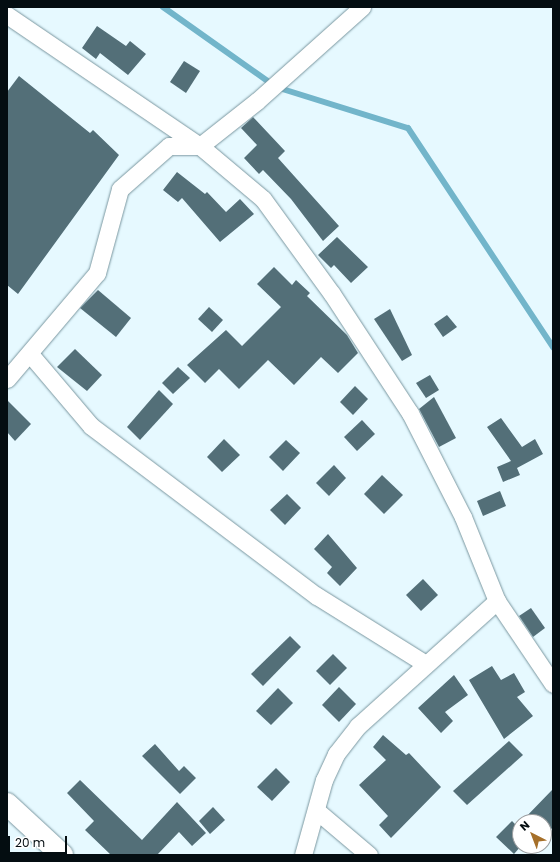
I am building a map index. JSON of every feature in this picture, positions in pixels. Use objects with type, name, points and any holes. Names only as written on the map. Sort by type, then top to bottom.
[{"type":"highway","points":[[7,804],[62,855]]},
{"type":"street","points":[[7,379],[30,354],[97,273],[120,189],[169,146],[200,146],[257,101],[362,7]]},
{"type":"street","points":[[7,15],[200,146],[262,199],[379,363],[435,458],[497,602],[553,684]]},
{"type":"street","points":[[30,354],[91,426],[317,596],[426,664]]},
{"type":"street","points":[[303,855],[317,810],[324,780],[336,754],[358,726],[497,602]]},
{"type":"street","points":[[317,810],[369,855]]},
{"type":"building","points":[[97,26],[126,46],[130,41],[146,54],[128,75],[100,53],[96,59],[82,48]]},
{"type":"building","points":[[184,61],[200,71],[186,93],[170,82]]},
{"type":"building","points":[[19,76],[90,133],[93,130],[119,155],[18,294],[7,285],[7,92]]},
{"type":"building","points":[[253,117],[285,151],[278,158],[339,226],[323,241],[291,199],[263,170],[259,174],[244,158],[257,145],[241,128]]},
{"type":"building","points":[[177,172],[205,194],[207,192],[226,212],[240,199],[254,214],[220,242],[182,198],[178,202],[163,190]]},
{"type":"building","points":[[337,237],[368,267],[351,283],[334,265],[331,268],[318,255]]},
{"type":"building","points":[[274,267],[292,285],[296,280],[310,293],[307,296],[347,335],[358,353],[338,373],[321,357],[294,385],[268,360],[239,389],[219,369],[205,383],[187,365],[226,330],[242,346],[281,307],[257,284]]},
{"type":"building","points":[[98,290],[131,318],[116,337],[80,308]]},
{"type":"building","points":[[209,307],[223,320],[212,332],[198,319]]},
{"type":"building","points":[[390,309],[412,355],[402,361],[374,319]]},
{"type":"building","points":[[447,315],[457,327],[443,337],[434,324]]},
{"type":"building","points":[[75,349],[102,375],[87,391],[57,367]]},
{"type":"building","points":[[178,367],[190,378],[173,394],[162,383]]},
{"type":"building","points":[[430,375],[439,390],[426,398],[416,383]]},
{"type":"building","points":[[355,386],[368,399],[353,415],[340,402]]},
{"type":"building","points":[[159,390],[173,404],[140,440],[127,427]]},
{"type":"building","points":[[434,397],[456,438],[439,447],[419,409]]},
{"type":"building","points":[[7,400],[31,424],[15,441],[7,432]]},
{"type":"building","points":[[501,418],[522,447],[535,439],[543,454],[517,468],[520,475],[503,482],[497,467],[511,461],[487,427]]},
{"type":"building","points":[[362,420],[375,434],[357,451],[344,437]]},
{"type":"building","points":[[224,439],[240,455],[222,472],[207,457]]},
{"type":"building","points":[[286,440],[300,453],[283,471],[269,457]]},
{"type":"building","points":[[334,465],[346,478],[329,496],[316,483]]},
{"type":"building","points":[[382,475],[403,495],[384,514],[364,494]]},
{"type":"building","points":[[500,491],[506,506],[483,516],[477,501]]},
{"type":"building","points":[[287,494],[301,508],[285,525],[270,510]]},
{"type":"building","points":[[328,534],[357,568],[340,586],[327,573],[332,567],[314,549]]},
{"type":"building","points":[[423,579],[438,595],[421,611],[406,595]]},
{"type":"building","points":[[531,608],[545,628],[533,637],[519,616]]},
{"type":"building","points":[[290,636],[301,647],[263,686],[251,674]]},
{"type":"building","points":[[333,654],[347,668],[330,685],[316,671]]},
{"type":"building","points":[[492,666],[501,680],[514,673],[525,692],[517,697],[533,716],[504,739],[469,680]]},
{"type":"building","points":[[454,675],[468,695],[445,712],[453,721],[441,733],[418,708]]},
{"type":"building","points":[[339,687],[356,704],[339,722],[322,705]]},
{"type":"building","points":[[278,688],[293,703],[271,725],[256,711]]},
{"type":"building","points":[[383,735],[406,755],[409,753],[441,787],[391,838],[379,825],[388,816],[359,785],[386,760],[373,747]]},
{"type":"building","points":[[509,741],[523,755],[467,805],[453,791]]},
{"type":"building","points":[[155,744],[179,771],[184,766],[196,778],[180,794],[142,756]]},
{"type":"building","points":[[276,768],[290,782],[272,801],[257,787]]},
{"type":"building","points":[[80,780],[142,840],[177,802],[206,833],[192,846],[179,832],[157,855],[111,855],[85,830],[94,821],[67,793]]},
{"type":"building","points":[[553,789],[553,830],[552,814],[529,814]]},
{"type":"building","points":[[213,807],[225,820],[210,834],[199,821]]},
{"type":"building","points":[[512,821],[512,852],[496,837]]},
{"type":"waterway","points":[[163,7],[276,87],[408,128],[553,347]]}]
